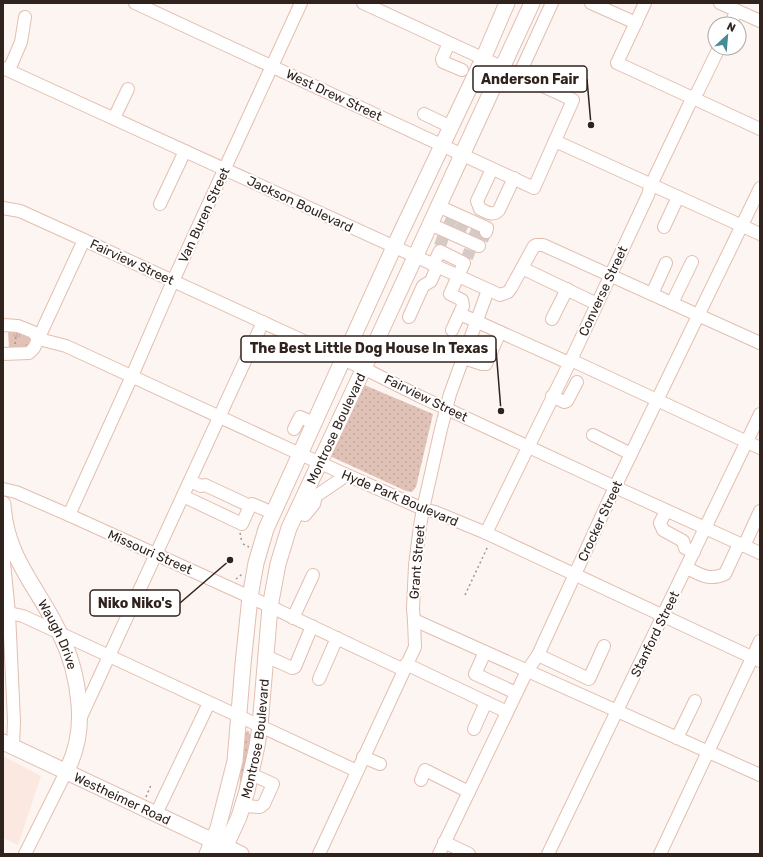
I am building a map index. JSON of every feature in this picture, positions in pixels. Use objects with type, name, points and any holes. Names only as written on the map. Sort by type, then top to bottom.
[{"type":"main road","name":"Montrose Boulevard","points":[[217,849],[218,828],[234,768],[240,717],[243,664],[250,597],[256,563],[266,529],[394,247],[483,59],[507,3]]},
{"type":"main road","name":"Montrose Boulevard","points":[[217,849],[242,806],[251,774],[260,726],[270,606],[278,564],[289,528],[296,512],[311,494],[319,463],[415,257],[458,236],[462,154],[532,3]]},
{"type":"main road","name":"Waugh Drive","points":[[3,504],[4,522],[16,556],[24,573],[60,633],[74,669],[80,720],[74,756],[66,772]]},
{"type":"main road","name":"Westheimer Road","points":[[8,744],[156,814],[217,849],[241,854]]},
{"type":"street","name":"West Drew Street","points":[[135,3],[534,188],[555,141]]},
{"type":"street","name":"Van Buren Street","points":[[68,516],[132,376],[173,281],[301,3]]},
{"type":"street","points":[[363,3],[574,100],[555,141],[760,234]]},
{"type":"street","points":[[519,75],[552,3]]},
{"type":"street","points":[[592,3],[636,23]]},
{"type":"street","points":[[645,3],[617,63],[760,128]]},
{"type":"street","points":[[720,3],[760,21]]},
{"type":"street","points":[[734,16],[737,11]]},
{"type":"street","points":[[6,69],[21,42],[25,18]]},
{"type":"street","points":[[449,43],[442,59],[443,62],[462,70]]},
{"type":"street","name":"Converse Street","points":[[486,533],[527,446],[570,362],[689,104],[715,56]]},
{"type":"street","name":"Jackson Boulevard","points":[[6,69],[488,290]]},
{"type":"street","points":[[114,118],[128,89]]},
{"type":"street","points":[[424,114],[451,127]]},
{"type":"street","points":[[160,204],[185,150]]},
{"type":"street","points":[[492,168],[477,201],[480,209],[492,214],[496,213],[499,210],[514,178]]},
{"type":"street","name":"Crocker Street","points":[[438,854],[527,671],[538,655],[631,454],[760,188]]},
{"type":"street","points":[[664,227],[678,197]]},
{"type":"street","name":"Fairview Street","points":[[3,208],[20,211],[84,240],[364,368],[615,488],[760,553]]},
{"type":"street","points":[[395,301],[411,313],[423,286],[431,281],[435,266],[458,236]]},
{"type":"street","points":[[452,330],[463,306],[462,300],[450,294],[458,276],[458,236]]},
{"type":"street","points":[[3,354],[29,353],[34,348],[84,240]]},
{"type":"street","points":[[488,290],[500,295],[508,292],[534,246],[539,244],[699,315],[759,338]]},
{"type":"street","points":[[672,303],[692,262]]},
{"type":"street","points":[[652,294],[666,263]]},
{"type":"street","points":[[522,268],[597,304]]},
{"type":"street","points":[[552,319],[567,289]]},
{"type":"street","name":"Grant Street","points":[[319,854],[333,827],[363,757],[415,647],[413,609],[415,565],[423,509],[446,408],[488,290]]},
{"type":"street","points":[[460,314],[658,400],[760,448]]},
{"type":"street","points":[[80,720],[263,322]]},
{"type":"street","name":"Hyde Park Boulevard","points":[[3,325],[18,326],[33,332],[39,339],[66,346],[319,463],[423,509],[435,512],[486,533],[756,660]]},
{"type":"street","points":[[464,358],[486,364],[500,332]]},
{"type":"street","points":[[552,396],[564,402],[567,401],[577,382]]},
{"type":"street","name":"Stanford Street","points":[[548,854],[760,414]]},
{"type":"street","points":[[294,429],[300,417],[314,423]]},
{"type":"street","points":[[593,435],[631,454]]},
{"type":"street","points":[[311,494],[341,479],[344,474]]},
{"type":"street","points":[[190,481],[201,486],[205,485],[250,506],[252,504],[272,513]]},
{"type":"street","name":"Missouri Street","points":[[3,489],[16,492],[270,606],[337,638],[507,712]]},
{"type":"street","points":[[183,496],[242,524],[250,506]]},
{"type":"street","points":[[666,511],[660,523],[663,530],[683,540],[685,548],[694,552]]},
{"type":"street","points":[[687,568],[705,577],[716,578],[725,574],[760,511]]},
{"type":"street","points":[[4,522],[3,564],[14,721],[8,744]]},
{"type":"street","points":[[293,618],[313,575]]},
{"type":"street","points":[[6,613],[23,616],[357,771]]},
{"type":"street","points":[[414,620],[760,775]]},
{"type":"street","points":[[266,656],[292,668],[295,667],[312,626]]},
{"type":"street","points":[[319,679],[337,638]]},
{"type":"street","points":[[660,854],[708,752],[756,660],[760,641]]},
{"type":"street","points":[[538,655],[589,679],[604,646]]},
{"type":"street","points":[[485,652],[475,674],[516,693]]},
{"type":"street","points":[[677,738],[695,700]]},
{"type":"street","points":[[474,729],[486,702]]},
{"type":"street","points":[[156,814],[209,703]]},
{"type":"street","points":[[363,757],[380,764]]},
{"type":"street","points":[[421,780],[425,770],[468,792]]},
{"type":"street","points":[[25,854],[66,772]]},
{"type":"street","points":[[242,806],[260,807],[264,804],[273,784],[251,774]]},
{"type":"street","points":[[444,842],[470,854]]},
{"type":"path","points":[[15,333],[15,345]]},
{"type":"path","points":[[242,544],[249,547],[247,551]]},
{"type":"path","points":[[465,595],[488,546]]},
{"type":"path","points":[[234,582],[236,577],[241,575],[242,569]]},
{"type":"path","points":[[146,797],[151,786]]},
{"type":"shaded area","points":[[3,756],[41,776],[18,845],[3,838]]},
{"type":"green space","points":[[18,329],[32,337],[28,348],[9,349],[8,330]]},
{"type":"green space","points":[[362,384],[433,414],[416,487],[412,492],[406,491],[332,457],[329,454]]},
{"type":"green space","points":[[248,730],[252,739],[241,798],[237,796],[240,782],[242,746],[245,734]]},
{"type":"tunnel","points":[[449,225],[453,217]]},
{"type":"tunnel","points":[[460,230],[464,222]]},
{"type":"tunnel","points":[[474,237],[478,228]]},
{"type":"tunnel","points":[[482,240],[486,232]]},
{"type":"tunnel","points":[[440,246],[443,237]]},
{"type":"tunnel","points":[[467,258],[470,250]]},
{"type":"place","name":"Anderson Fair","points":[[591,125]]},
{"type":"place","name":"The Best Little Dog House In Texas","points":[[501,411]]},
{"type":"place","name":"Niko Niko's","points":[[230,560]]}]
